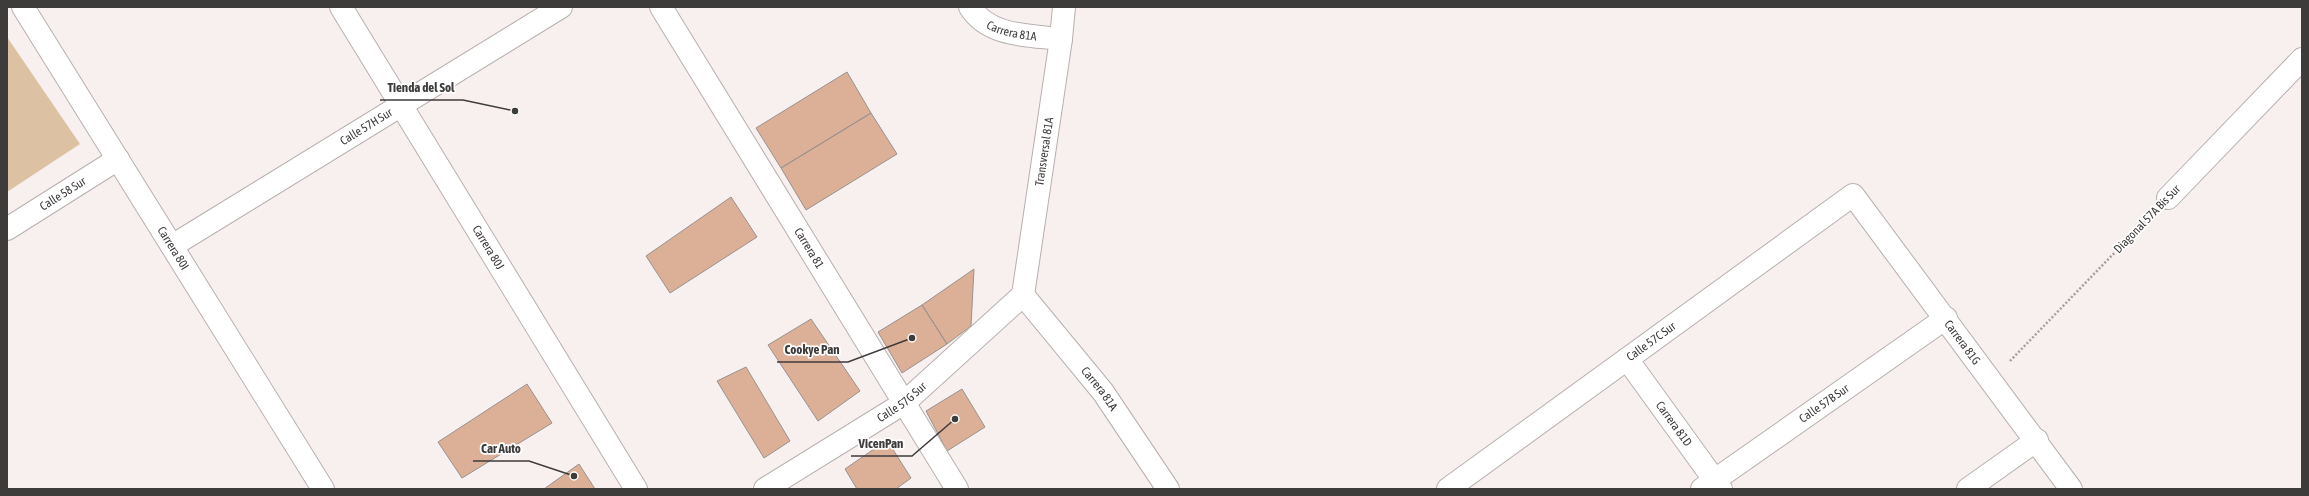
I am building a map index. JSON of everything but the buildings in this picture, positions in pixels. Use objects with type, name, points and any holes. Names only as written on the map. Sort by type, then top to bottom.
[{"type":"street","name":"Carrera 80I","points":[[23,7],[323,489]]},
{"type":"street","name":"Carrera 80J","points":[[341,7],[636,489]]},
{"type":"street","name":"Calle 57H Sur","points":[[172,246],[561,7]]},
{"type":"street","name":"Carrera 81","points":[[661,7],[957,489]]},
{"type":"street","name":"Carrera 81A","points":[[970,7],[977,18],[998,31],[1061,39]]},
{"type":"street","name":"Transversal 81A","points":[[1023,295],[1061,39],[1064,7]]},
{"type":"street","name":"Diagonal 57A Bis Sur","points":[[2168,198],[2302,59]]},
{"type":"street","name":"Calle 58 Sur","points":[[7,229],[118,159]]},
{"type":"street","name":"Carrera 81G","points":[[1854,195],[2037,440],[2071,489]]},
{"type":"street","name":"Calle 57C Sur","points":[[1448,489],[1854,195]]},
{"type":"street","name":"Calle 57G Sur","points":[[765,489],[904,403],[1023,295]]},
{"type":"street","name":"Carrera 81A","points":[[1023,295],[1103,392],[1168,489]]},
{"type":"street","name":"Calle 57B Sur","points":[[1712,486],[1946,318]]},
{"type":"street","name":"Carrera 81D","points":[[1627,359],[1712,486]]},
{"type":"street","points":[[1968,489],[2037,440]]},
{"type":"path","name":"Diagonal 57A Bis Sur","points":[[1992,380],[2168,198]]},
{"type":"shaded area","points":[[7,37],[80,144],[7,192]]},
{"type":"place","name":"Tienda del Sol","points":[[515,111]]},
{"type":"place","name":"Cookye Pan","points":[[912,338]]},
{"type":"place","name":"VicenPan","points":[[955,419]]},
{"type":"place","name":"Car Auto","points":[[574,476]]}]
